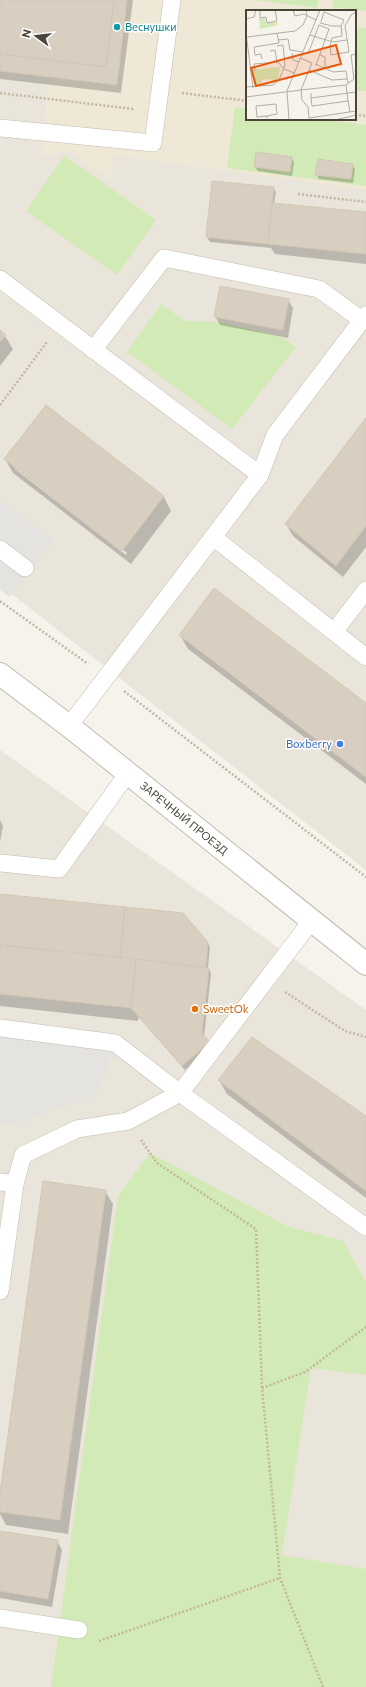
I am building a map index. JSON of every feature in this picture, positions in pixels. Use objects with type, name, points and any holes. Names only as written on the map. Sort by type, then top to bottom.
[{"type":"street","name":"ЗАРЕЧНЫЙ ПРОЕЗД","points":[[0,674],[69,726],[366,964]]},
{"type":"lane","points":[[0,128],[153,143],[172,0]]},
{"type":"lane","points":[[69,726],[260,475],[275,435],[364,318],[319,289],[164,258],[94,350]]},
{"type":"lane","points":[[0,279],[260,475]]},
{"type":"lane","points":[[213,537],[366,657]]},
{"type":"lane","points":[[0,549],[25,568]]},
{"type":"lane","points":[[334,632],[366,590]]},
{"type":"lane","points":[[0,863],[58,869],[128,773]]},
{"type":"lane","points":[[0,1291],[7,1183],[23,1155],[77,1129],[128,1121],[180,1093],[312,920]]},
{"type":"lane","points":[[0,1028],[115,1043],[180,1093],[366,1227]]},
{"type":"lane","points":[[0,1618],[79,1630]]},
{"type":"path","points":[[182,85],[181,93],[246,101]]},
{"type":"path","points":[[0,93],[133,109],[139,104]]},
{"type":"path","points":[[356,115],[366,116]]},
{"type":"path","points":[[298,194],[366,202]]},
{"type":"path","points":[[0,405],[50,338]]},
{"type":"path","points":[[0,601],[107,678],[366,877]]},
{"type":"path","points":[[266,980],[345,1031],[366,1037]]},
{"type":"path","points":[[128,1121],[157,1163],[256,1229],[262,1388],[280,1578],[323,1687]]},
{"type":"path","points":[[262,1388],[305,1372],[366,1327]]},
{"type":"path","points":[[79,1630],[77,1649],[280,1578]]},
{"type":"shaded area","points":[[0,0],[366,0],[366,870],[0,585]]},
{"type":"shaded area","points":[[0,0],[366,0],[366,190],[114,155],[110,180],[68,151],[42,157],[49,77],[0,71]]},
{"type":"shaded area","points":[[0,500],[53,540],[10,597],[0,590]]},
{"type":"shaded area","points":[[0,750],[366,1010],[366,1687],[0,1687]]},
{"type":"shaded area","points":[[0,1028],[115,1043],[97,1094],[14,1125],[0,1123]]},
{"type":"green space","points":[[256,0],[318,0],[317,8]]},
{"type":"green space","points":[[333,0],[366,0],[366,11],[332,7]]},
{"type":"green space","points":[[356,27],[366,28],[366,91],[356,90]]},
{"type":"green space","points":[[235,107],[246,109],[246,120],[330,120],[366,125],[366,186],[227,168]]},
{"type":"green space","points":[[64,156],[156,220],[117,275],[26,211]]},
{"type":"green space","points":[[161,304],[185,321],[220,322],[281,337],[296,347],[232,429],[127,352]]},
{"type":"green space","points":[[150,1153],[287,1226],[343,1241],[366,1282],[366,1375],[311,1368],[282,1555],[366,1569],[366,1687],[51,1687],[118,1196]]},
{"type":"building","points":[[0,0],[114,0],[106,67],[0,54]]},
{"type":"building","name":"Веснушки","points":[[114,0],[127,0],[117,85],[0,71],[0,54],[106,67]]},
{"type":"building","points":[[256,152],[292,157],[290,172],[254,167]]},
{"type":"building","points":[[318,159],[353,164],[351,179],[315,175]]},
{"type":"building","points":[[212,181],[274,187],[268,244],[206,237]]},
{"type":"building","points":[[272,203],[366,212],[366,254],[268,244]]},
{"type":"building","points":[[220,286],[289,299],[283,330],[214,317]]},
{"type":"building","points":[[0,330],[6,335],[0,342]]},
{"type":"building","points":[[46,405],[164,496],[122,551],[4,459]]},
{"type":"building","points":[[366,418],[366,526],[336,566],[285,524]]},
{"type":"building","points":[[214,588],[366,703],[366,777],[179,635]]},
{"type":"building","points":[[0,894],[125,907],[120,958],[0,945]]},
{"type":"building","points":[[125,907],[183,913],[208,942],[206,968],[120,958]]},
{"type":"building","points":[[0,945],[136,959],[131,1008],[0,994]]},
{"type":"building","points":[[136,959],[209,968],[202,1033],[210,1042],[182,1066],[131,1008]]},
{"type":"building","points":[[252,1037],[366,1116],[366,1191],[218,1080]]},
{"type":"building","points":[[43,1181],[106,1190],[60,1520],[0,1512],[0,1493]]},
{"type":"building","points":[[0,1531],[58,1540],[48,1599],[0,1591]]},
{"type":"place","name":"Веснушки","points":[[117,27]]},
{"type":"place","name":"Boxberry","points":[[340,744]]},
{"type":"place","name":"SweetOk","points":[[195,1009]]}]
